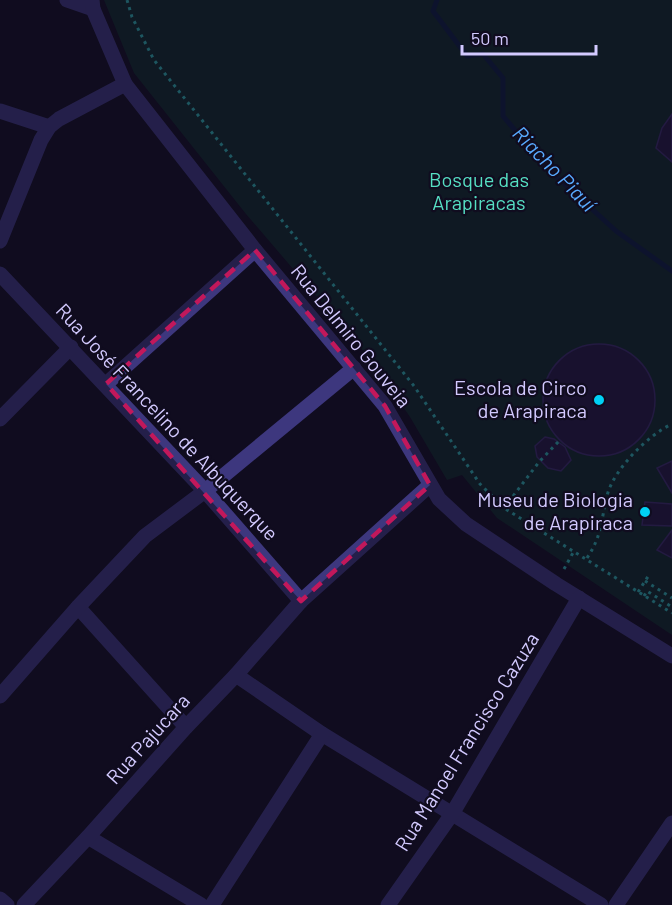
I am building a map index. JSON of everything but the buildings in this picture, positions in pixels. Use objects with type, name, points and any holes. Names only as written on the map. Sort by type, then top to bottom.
[{"type":"street","points":[[67,0],[92,4]]},
{"type":"street","name":"Rua Delmiro Gouveia","points":[[92,4],[125,84],[255,250],[385,406],[439,499],[466,524],[556,584],[672,656]]},
{"type":"street","points":[[2,232],[41,140],[49,127],[59,119],[125,84]]},
{"type":"street","points":[[0,111],[49,127]]},
{"type":"street","points":[[106,384],[255,250]]},
{"type":"street","name":"Rua José Francelino de Albuquerque","points":[[0,274],[205,491],[301,601]]},
{"type":"street","points":[[0,419],[71,347]]},
{"type":"street","points":[[0,696],[78,607],[145,536],[205,491],[354,368]]},
{"type":"street","name":"Rua Pajucara","points":[[24,905],[301,601],[430,485]]},
{"type":"street","name":"Rua Manoel Francisco Cazuza","points":[[388,905],[452,814],[579,598]]},
{"type":"street","points":[[78,607],[186,727]]},
{"type":"street","points":[[236,675],[322,734],[601,905]]},
{"type":"street","points":[[212,905],[322,734]]},
{"type":"street","points":[[616,905],[672,824]]},
{"type":"street","points":[[88,837],[201,905]]},
{"type":"street","points":[[0,899],[7,905]]},
{"type":"path","points":[[127,0],[132,18],[154,60],[414,386],[480,484],[504,508],[672,613]]},
{"type":"path","points":[[586,559],[595,546],[602,527],[607,495],[614,477],[660,429],[672,424]]},
{"type":"path","points":[[504,508],[539,462],[560,440]]},
{"type":"path","points":[[556,584],[574,551]]},
{"type":"path","points":[[639,592],[649,575]]},
{"type":"path","points":[[645,581],[672,598]]},
{"type":"path","points":[[644,596],[647,591],[672,607]]},
{"type":"highlighted area","points":[[255,250],[385,406],[430,485],[301,601],[106,384]]},
{"type":"green space","name":"Bosque das Arapiracas","points":[[104,0],[672,0],[672,635],[497,518],[462,475],[447,480],[410,417],[372,361],[246,214],[134,73]]},
{"type":"waterway","name":"Riacho Piauí","points":[[437,0],[433,11],[467,56],[483,54],[503,78],[503,116],[547,168],[616,231],[672,271]]},
{"type":"place","name":"Escola de Circo de Arapiraca","points":[[599,400]]},
{"type":"place","name":"Museu de Biologia de Arapiraca","points":[[645,512]]}]
